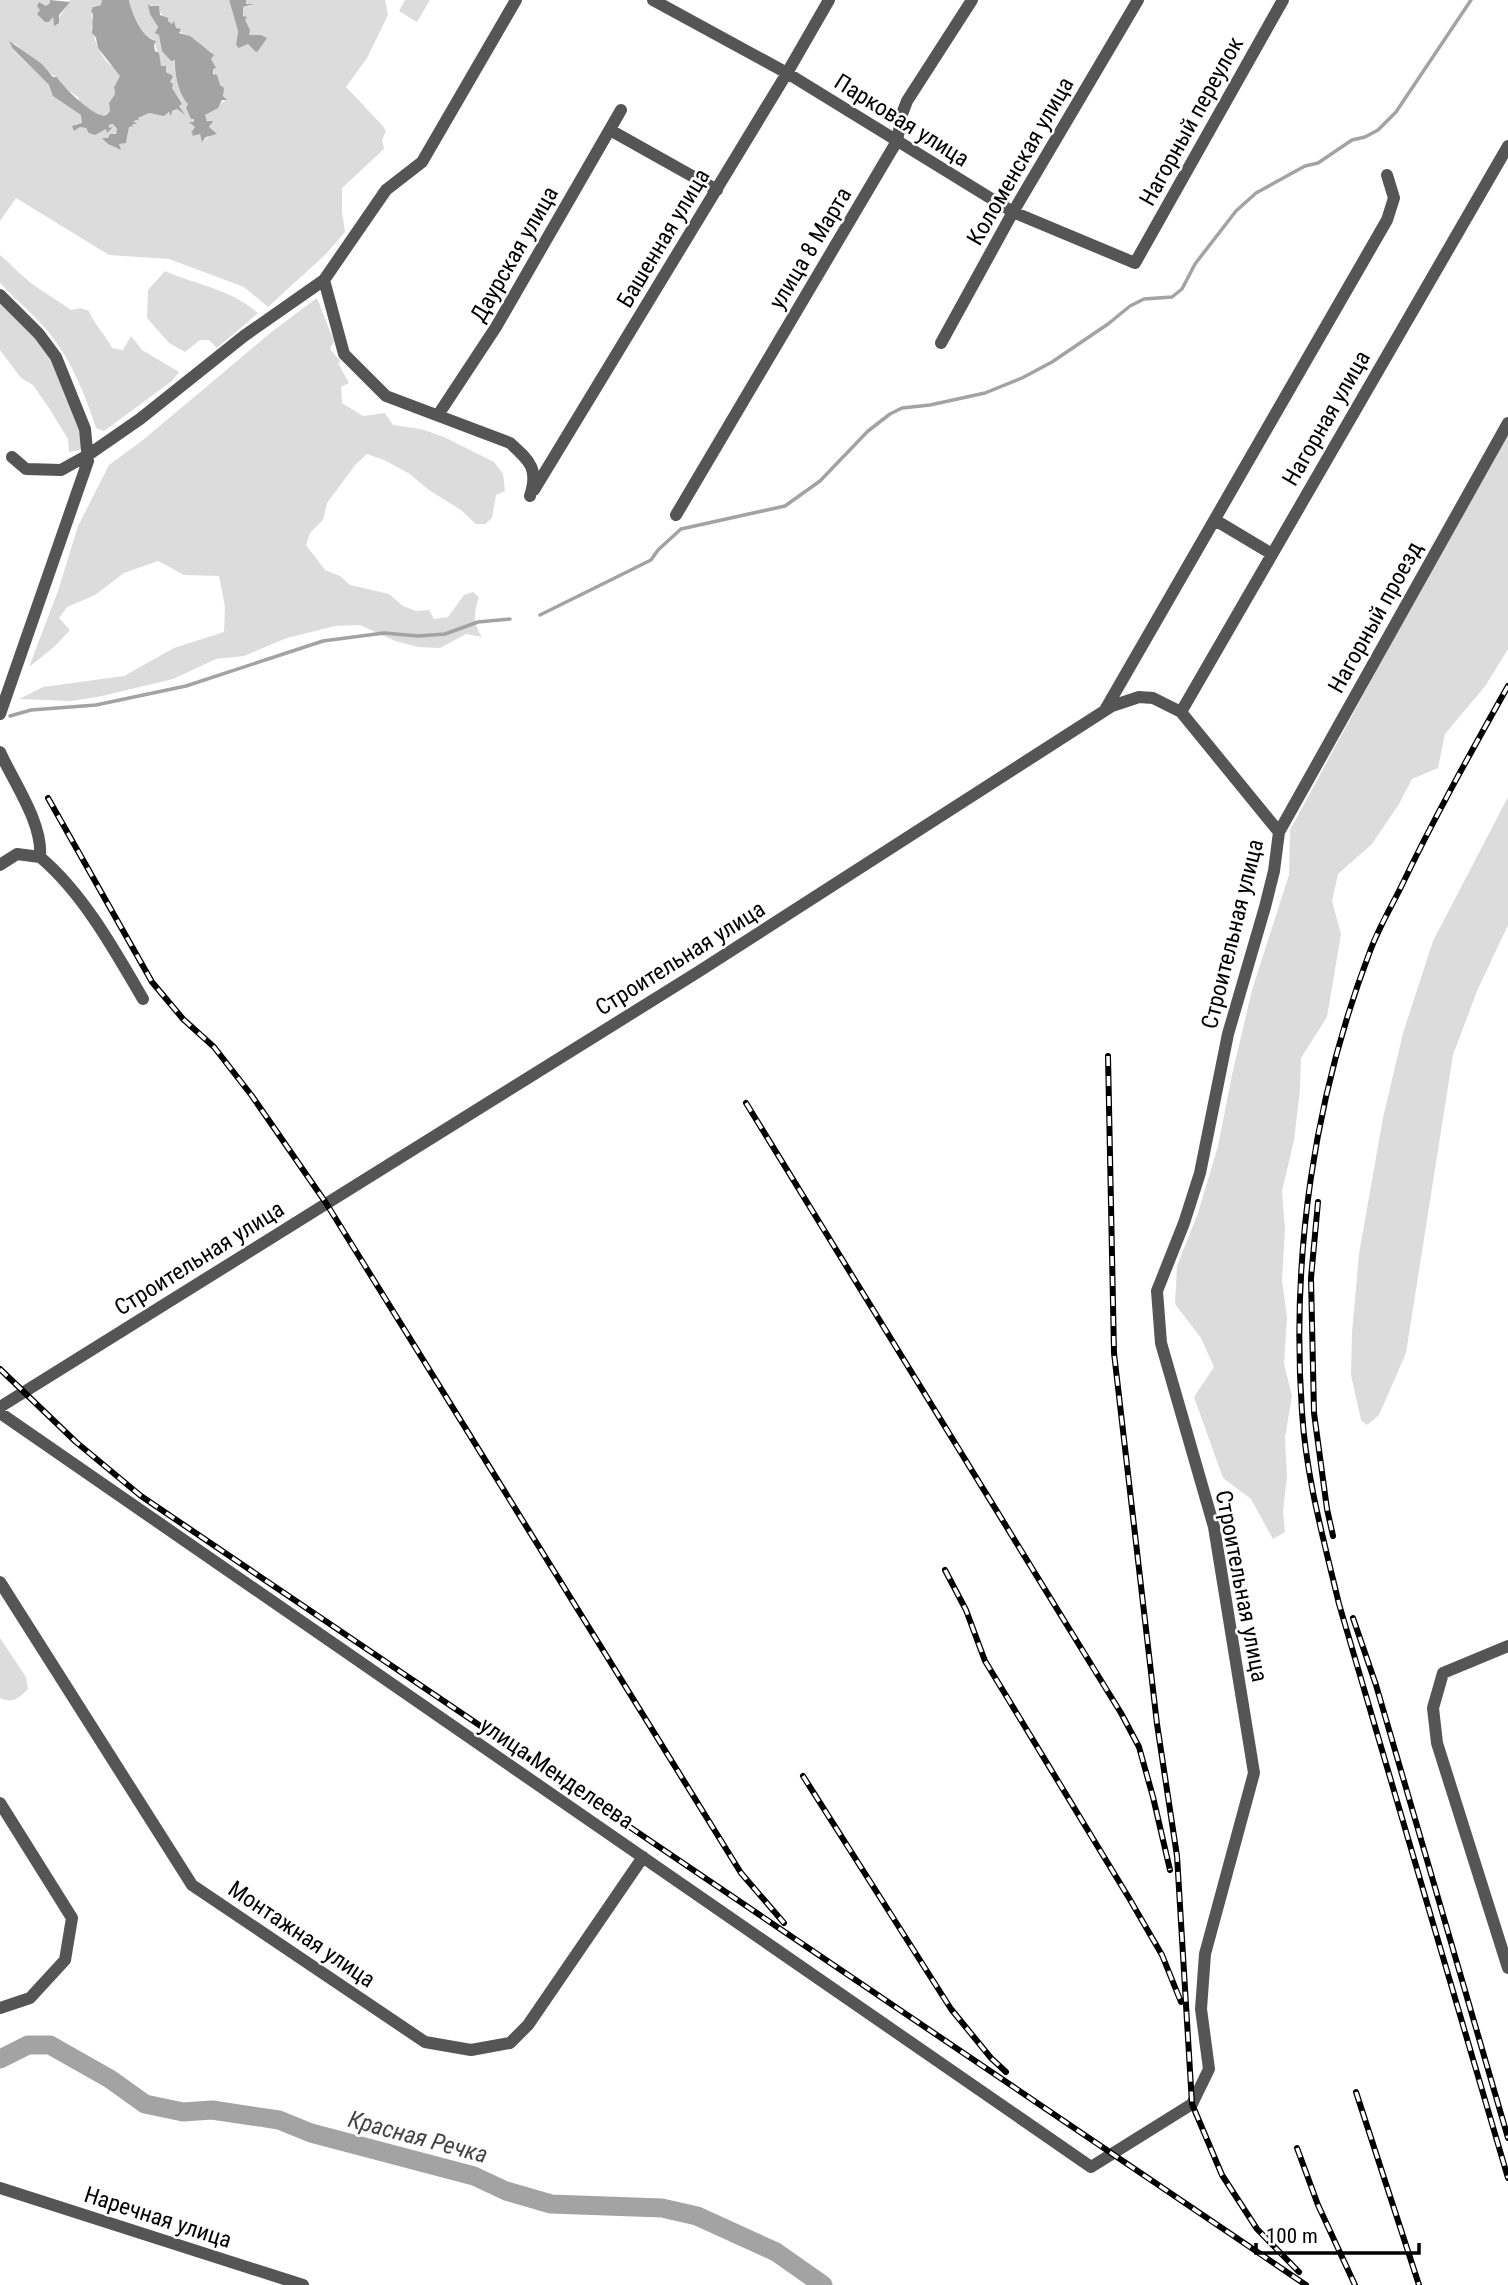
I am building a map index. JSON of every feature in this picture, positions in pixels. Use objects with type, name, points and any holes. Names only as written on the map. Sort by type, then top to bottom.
[{"type":"street","points":[[12,457],[26,469],[61,470],[88,455],[140,419],[244,336],[324,280],[386,190],[422,162],[516,0]]},
{"type":"street","name":"Парковая улица","points":[[653,0],[788,73],[1013,212],[1135,263]]},
{"type":"street","name":"Башенная улица","points":[[438,415],[510,443],[523,455],[534,473],[535,483],[530,496],[788,73],[829,0]]},
{"type":"street","name":"улица 8 Марта","points":[[676,515],[897,141],[901,114],[907,102],[972,0]]},
{"type":"street","name":"Коломенская улица","points":[[941,344],[1013,212],[1138,0]]},
{"type":"street","name":"Нагорный переулок","points":[[1135,263],[1283,0]]},
{"type":"street","name":"Даурская улица","points":[[438,415],[496,327],[621,110]]},
{"type":"street","points":[[610,130],[717,190]]},
{"type":"street","name":"Нагорная улица","points":[[1181,712],[1508,146]]},
{"type":"street","points":[[1105,710],[1387,220],[1394,198],[1387,175]]},
{"type":"street","points":[[324,280],[344,354],[386,396],[438,415]]},
{"type":"street","points":[[0,295],[39,334],[56,358],[85,429],[88,455],[0,714]]},
{"type":"street","name":"Нагорный проезд","points":[[1279,832],[1508,423]]},
{"type":"street","points":[[1215,520],[1272,554]]},
{"type":"street","name":"Строительная улица","points":[[0,1407],[698,972],[1105,710],[1139,696],[1153,698],[1181,712],[1279,832],[1274,871],[1228,1034],[1200,1173],[1185,1223],[1157,1291],[1161,1343],[1214,1527],[1254,1773],[1205,1954],[1201,2009],[1209,2069],[1192,2104],[1091,2167]]},
{"type":"street","points":[[0,752],[34,821],[41,844],[40,858]]},
{"type":"street","points":[[0,865],[17,854],[40,858],[57,872],[76,895],[143,999]]},
{"type":"street","name":"улица Менделеева","points":[[0,1413],[1091,2167]]},
{"type":"street","name":"Монтажная улица","points":[[0,1581],[192,1885],[425,2042],[471,2050],[510,2043],[528,2025],[643,1857]]},
{"type":"street","points":[[1508,1646],[1443,1673],[1433,1707],[1437,1742],[1508,1968]]},
{"type":"street","points":[[0,1802],[72,1919],[65,1960],[30,1998],[0,2008]]},
{"type":"street","name":"Наречная улица","points":[[0,2188],[303,2285]]},
{"type":"shaded area","points":[[0,0],[50,0],[46,6],[39,2],[53,17],[54,26],[70,0],[102,0],[102,5],[94,6],[91,11],[94,25],[91,26],[102,55],[120,76],[114,87],[115,94],[109,103],[110,111],[103,116],[80,103],[78,97],[61,85],[57,77],[14,43],[13,50],[49,85],[59,100],[82,115],[82,124],[76,124],[77,128],[80,126],[98,133],[106,129],[109,131],[109,125],[113,124],[118,131],[105,140],[117,149],[119,144],[127,140],[129,126],[137,121],[138,117],[148,113],[164,115],[177,109],[183,114],[168,73],[161,66],[154,40],[141,29],[129,0],[229,0],[238,31],[236,44],[239,48],[248,44],[255,49],[261,47],[263,36],[249,35],[242,10],[243,7],[251,6],[244,3],[246,0],[385,0],[388,15],[367,58],[346,87],[386,131],[382,140],[384,149],[342,188],[345,232],[326,254],[268,307],[244,287],[169,259],[109,255],[16,198],[0,221]],"holes":[[[149,4],[159,9],[172,26],[211,52],[215,77],[226,100],[205,114],[205,119],[212,122],[209,128],[213,133],[203,141],[200,134],[191,133],[196,128],[178,84],[175,60],[164,49]]]},
{"type":"shaded area","points":[[50,0],[70,2],[59,15],[59,23],[54,26],[53,17],[49,22],[45,22],[37,14],[40,10],[37,6],[39,2],[46,6]]},
{"type":"shaded area","points":[[102,0],[129,0],[142,30],[156,41],[155,51],[159,53],[161,66],[166,66],[166,72],[173,76],[170,82],[185,115],[177,109],[172,111],[171,116],[169,112],[164,116],[149,113],[138,118],[139,120],[133,121],[137,124],[129,127],[126,143],[119,144],[121,150],[102,138],[116,134],[117,129],[113,124],[109,125],[109,128],[113,127],[107,133],[106,129],[95,135],[80,127],[74,131],[72,126],[82,123],[81,115],[53,96],[49,85],[13,49],[9,41],[42,64],[84,104],[96,113],[105,115],[110,111],[109,103],[115,94],[114,87],[120,76],[98,48],[92,33],[91,11],[93,7],[101,5]]},
{"type":"shaded area","points":[[229,0],[246,0],[246,4],[254,4],[243,7],[243,16],[247,17],[245,20],[250,30],[249,35],[267,38],[258,51],[248,44],[239,48],[236,45],[238,31]]},
{"type":"shaded area","points":[[405,0],[430,0],[417,22],[399,11]]},
{"type":"shaded area","points":[[148,4],[159,6],[160,15],[168,18],[172,24],[174,21],[176,28],[181,29],[179,33],[190,36],[214,55],[211,59],[216,68],[213,69],[213,74],[217,75],[224,88],[223,96],[227,100],[222,100],[218,108],[205,115],[207,121],[213,121],[209,127],[217,134],[206,137],[202,142],[200,134],[192,136],[195,127],[189,122],[194,122],[194,119],[191,119],[186,108],[188,104],[178,84],[175,60],[171,61],[162,51],[159,35],[155,33],[158,27],[150,14]]},
{"type":"shaded area","points":[[0,255],[31,283],[71,310],[81,308],[89,311],[112,348],[123,350],[131,336],[142,350],[179,372],[172,381],[104,431],[96,428],[77,379],[58,345],[38,320],[0,283]]},
{"type":"shaded area","points":[[165,271],[225,293],[258,313],[217,348],[209,340],[200,340],[185,352],[169,343],[147,318],[148,290]]},
{"type":"shaded area","points":[[317,298],[334,341],[330,349],[341,362],[338,363],[349,383],[341,387],[342,403],[363,416],[385,413],[393,425],[421,429],[444,437],[494,462],[503,474],[505,491],[496,495],[492,518],[485,524],[476,524],[461,510],[429,490],[410,474],[367,454],[356,464],[327,503],[323,520],[310,533],[306,545],[325,570],[340,576],[350,585],[389,594],[403,606],[416,611],[429,610],[434,619],[448,617],[464,595],[473,592],[479,597],[475,617],[482,637],[466,634],[440,648],[418,647],[395,641],[360,625],[335,626],[287,638],[244,656],[216,659],[173,679],[102,696],[72,701],[19,699],[43,687],[124,676],[174,648],[224,632],[225,607],[219,576],[184,575],[158,561],[124,573],[95,595],[67,607],[59,618],[70,630],[29,667],[58,591],[78,526],[109,465]]},
{"type":"shaded area","points":[[0,300],[35,336],[53,360],[82,429],[83,449],[69,452],[68,439],[49,408],[33,385],[21,378],[0,350]]},
{"type":"shaded area","points":[[1508,428],[1508,649],[1486,685],[1445,734],[1438,768],[1412,779],[1372,844],[1338,874],[1332,901],[1341,934],[1327,1017],[1301,1058],[1294,1140],[1282,1191],[1285,1229],[1282,1280],[1287,1317],[1284,1364],[1292,1396],[1285,1437],[1285,1532],[1273,1539],[1251,1499],[1223,1478],[1194,1397],[1214,1367],[1201,1338],[1175,1304],[1177,1266],[1198,1213],[1218,1146],[1252,990],[1289,875],[1290,830]]},
{"type":"shaded area","points":[[1508,797],[1508,925],[1477,991],[1453,1055],[1406,1353],[1379,1415],[1367,1425],[1361,1420],[1351,1375],[1352,1333],[1359,1254],[1383,1118],[1403,1033],[1433,941]]},
{"type":"shaded area","points":[[0,1638],[26,1677],[28,1689],[12,1700],[0,1698]]},
{"type":"waterway","points":[[540,615],[651,560],[681,529],[785,506],[820,481],[868,431],[890,414],[902,408],[985,393],[1022,378],[1052,362],[1130,306],[1144,299],[1172,297],[1182,289],[1195,264],[1236,211],[1256,193],[1305,166],[1318,163],[1352,140],[1378,130],[1396,112],[1471,0]]},
{"type":"waterway","points":[[10,716],[31,710],[96,705],[186,686],[323,641],[384,633],[418,636],[445,634],[478,622],[510,619]]},
{"type":"waterway","name":"Красная Речка","points":[[0,2059],[28,2045],[50,2045],[110,2079],[145,2104],[183,2112],[212,2110],[279,2120],[311,2133],[474,2176],[506,2191],[551,2204],[662,2208],[697,2216],[776,2252],[823,2285]]},
{"type":"railway","points":[[1508,686],[1440,810],[1380,928],[1350,1009],[1334,1065],[1311,1179],[1304,1237],[1299,1353],[1307,1461],[1339,1604],[1508,2178]]},
{"type":"railway","points":[[48,798],[152,982],[183,1019],[214,1047],[252,1096],[326,1203],[741,1873],[784,1923]]},
{"type":"railway","points":[[1108,1056],[1114,1353],[1157,1724],[1177,1856],[1192,2104],[1222,2175],[1257,2229],[1299,2272]]},
{"type":"railway","points":[[746,1103],[1121,1713],[1139,1747],[1170,1870]]},
{"type":"railway","points":[[1318,1202],[1311,1278],[1314,1413],[1333,1536]]},
{"type":"railway","points":[[0,1369],[76,1442],[141,1496],[1306,2285]]},
{"type":"railway","points":[[945,1570],[966,1610],[985,1661],[1162,1955],[1181,2002]]},
{"type":"railway","points":[[1353,1618],[1376,1685],[1508,2138]]},
{"type":"railway","points":[[803,1776],[951,2009],[1006,2072]]},
{"type":"railway","points":[[1356,2092],[1419,2285]]},
{"type":"railway","points":[[1297,2148],[1318,2205],[1355,2285]]}]
